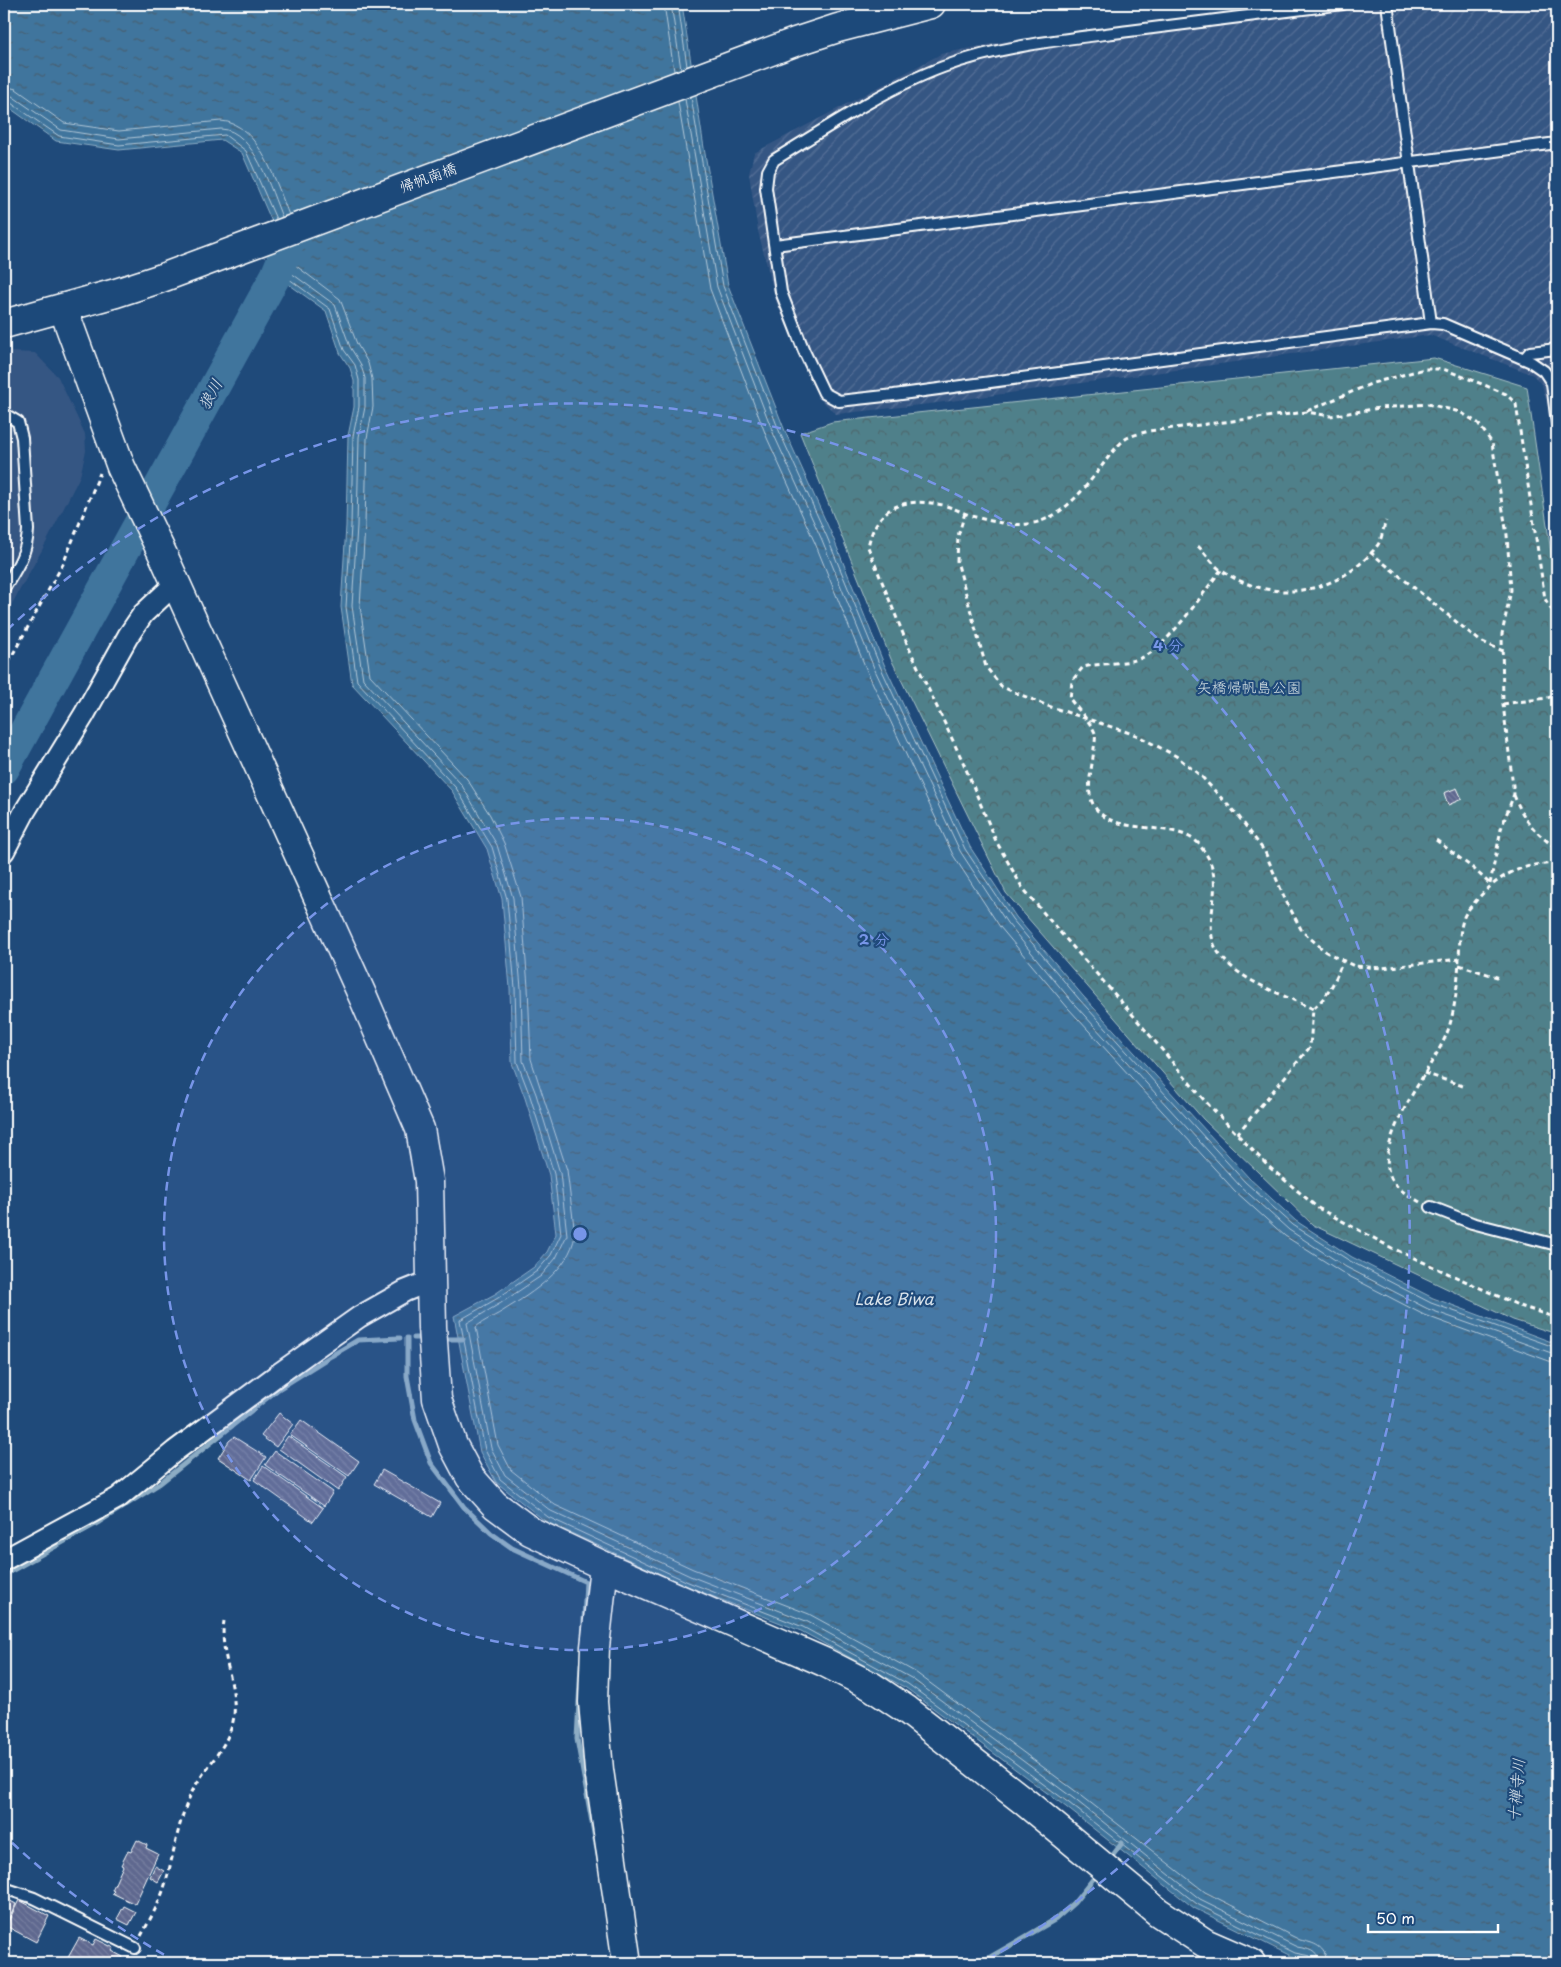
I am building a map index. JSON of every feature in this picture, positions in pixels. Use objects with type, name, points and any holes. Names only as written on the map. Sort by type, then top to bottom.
[{"type":"street","name":"帰帆南橋","points":[[4,324],[116,293],[739,62],[838,28],[931,4]]},
{"type":"street","points":[[63,308],[117,457],[360,990],[420,1130],[430,1181],[430,1281],[436,1400],[453,1445],[470,1477],[495,1505],[530,1531],[604,1566],[824,1662],[871,1686],[907,1710],[1024,1802],[1158,1912],[1205,1942],[1252,1963]]},
{"type":"street","points":[[4,851],[25,811],[84,715],[128,636],[143,614],[176,583]]},
{"type":"street","points":[[4,1560],[118,1498],[183,1445],[280,1372],[359,1317],[405,1291],[430,1281]]},
{"type":"street","points":[[604,1566],[595,1647],[593,1702],[599,1770],[627,1963]]},
{"type":"lane","points":[[1343,4],[998,50],[942,67],[865,106],[774,160],[768,171],[766,188],[781,292],[804,351],[824,393],[839,401],[1431,323],[1443,324],[1524,359],[1544,371],[1552,383],[1557,424]]},
{"type":"lane","points":[[1387,4],[1431,323]]},
{"type":"lane","points":[[775,245],[1557,143]]},
{"type":"lane","points":[[1524,359],[1530,352],[1557,348]]},
{"type":"lane","points":[[4,416],[8,416],[18,422],[22,438],[28,530],[24,554],[4,589]]},
{"type":"lane","points":[[1431,1207],[1472,1223],[1557,1245]]},
{"type":"lane","points":[[4,1888],[34,1898],[135,1948]]},
{"type":"path","points":[[1307,412],[1373,383],[1424,369],[1443,369],[1506,394],[1516,404],[1544,599],[1550,609],[1557,610]]},
{"type":"path","points":[[1557,850],[1535,831],[1521,814],[1514,794],[1503,704],[1502,634],[1510,590],[1507,535],[1492,443],[1478,423],[1460,412],[1428,404],[1380,408],[1330,416],[1307,412],[1149,431],[1127,438],[1112,452],[1085,488],[1065,507],[1048,519],[1028,524],[1002,523],[977,518],[944,505],[914,501],[896,507],[880,516],[871,530],[868,546],[908,646],[962,762],[996,842],[1022,887],[1204,1100],[1268,1166],[1318,1208],[1392,1248],[1520,1306],[1557,1318]]},
{"type":"path","points":[[4,670],[62,564],[103,465],[117,457]]},
{"type":"path","points":[[965,514],[958,536],[957,561],[986,667],[1002,687],[1048,706],[1136,735],[1176,756],[1201,776],[1239,817],[1265,852],[1302,931],[1326,952],[1354,966],[1382,968],[1459,959]]},
{"type":"path","points":[[1198,546],[1220,570],[1240,581],[1270,589],[1292,591],[1319,588],[1341,578],[1378,545],[1386,521]]},
{"type":"path","points":[[1370,552],[1480,641],[1503,651]]},
{"type":"path","points":[[1220,570],[1168,637],[1153,651],[1140,659],[1084,667],[1072,681],[1070,699],[1086,718],[1096,735],[1090,786],[1093,804],[1103,817],[1119,823],[1179,832],[1198,842],[1212,862],[1216,886],[1211,924],[1212,942],[1221,957],[1242,974],[1261,985],[1312,1009]]},
{"type":"path","points":[[1503,704],[1557,695]]},
{"type":"path","points":[[1490,884],[1501,829],[1514,794]]},
{"type":"path","points":[[1436,840],[1474,869],[1490,884]]},
{"type":"path","points":[[1431,1207],[1404,1193],[1391,1178],[1388,1160],[1391,1142],[1404,1108],[1447,1033],[1455,993],[1459,965],[1460,935],[1464,916],[1490,884],[1515,870],[1542,863],[1557,864]]},
{"type":"path","points":[[1237,1134],[1310,1048],[1312,1009],[1330,991],[1343,960]]},
{"type":"path","points":[[1459,965],[1500,978]]},
{"type":"path","points":[[1424,1074],[1464,1086]]},
{"type":"path","points":[[135,1948],[164,1889],[174,1846],[192,1792],[224,1744],[231,1730],[234,1715],[233,1694],[222,1633],[224,1621]]},
{"type":"shaded area","points":[[1293,4],[1557,4],[1557,487],[1549,410],[1542,385],[1533,375],[1430,335],[929,404],[836,414],[819,398],[777,304],[758,231],[749,174],[754,153],[941,54],[1001,42]]},
{"type":"shaded area","points":[[4,353],[35,353],[58,377],[85,434],[86,451],[80,476],[47,541],[4,618]]},
{"type":"green space","name":"矢橋帰帆島公園","points":[[1434,358],[1527,387],[1557,594],[1557,1334],[1513,1320],[1313,1225],[1203,1119],[1006,893],[891,659],[800,433],[832,422]]},
{"type":"water","name":"Lake Biwa","points":[[4,4],[682,4],[704,148],[728,285],[785,431],[832,535],[884,664],[970,847],[1016,917],[1083,996],[1249,1178],[1296,1221],[1352,1257],[1433,1298],[1557,1344],[1557,1963],[1317,1963],[1293,1957],[1194,1908],[1066,1807],[906,1688],[801,1631],[686,1586],[545,1521],[496,1482],[480,1452],[454,1316],[495,1294],[534,1267],[547,1252],[556,1234],[549,1175],[512,1063],[510,988],[502,899],[487,849],[452,791],[352,684],[341,607],[346,526],[348,436],[354,407],[354,381],[350,368],[340,353],[326,311],[276,275],[272,222],[242,153],[222,140],[119,150],[56,141],[4,104]]},
{"type":"building","points":[[1457,788],[1462,799],[1448,805],[1444,793]]},
{"type":"building","points":[[279,1413],[293,1424],[276,1447],[261,1436]]},
{"type":"building","points":[[301,1420],[359,1461],[349,1476],[290,1435]]},
{"type":"building","points":[[288,1436],[347,1477],[338,1491],[279,1449]]},
{"type":"building","points":[[234,1437],[266,1457],[251,1480],[218,1458],[229,1441]]},
{"type":"building","points":[[275,1451],[333,1492],[324,1506],[265,1465]]},
{"type":"building","points":[[263,1466],[323,1508],[313,1522],[254,1480]]},
{"type":"building","points":[[382,1470],[440,1503],[432,1517],[374,1484]]},
{"type":"building","points":[[137,1840],[147,1845],[146,1848],[158,1854],[135,1904],[112,1893],[114,1891],[112,1890],[128,1851],[131,1852]]},
{"type":"building","points":[[155,1866],[164,1871],[158,1882],[150,1877]]},
{"type":"building","points":[[5,1898],[16,1904],[6,1925],[4,1924]]},
{"type":"building","points":[[19,1900],[49,1916],[36,1942],[6,1926]]},
{"type":"building","points":[[124,1906],[136,1912],[129,1925],[117,1919]]},
{"type":"building","points":[[79,1938],[93,1945],[96,1939],[114,1948],[112,1951],[123,1957],[120,1963],[65,1963]]},
{"type":"waterway","name":"狼川","points":[[4,769],[276,275],[292,236]]},
{"type":"waterway","points":[[4,1575],[99,1522],[159,1484],[277,1390],[331,1356],[358,1340],[400,1338]]},
{"type":"waterway","points":[[407,1338],[407,1376],[415,1420],[431,1463],[464,1507],[491,1533],[512,1548],[586,1582],[583,1638]]},
{"type":"waterway","points":[[414,1338],[426,1338]]},
{"type":"waterway","points":[[442,1339],[463,1339]]},
{"type":"waterway","points":[[581,1664],[577,1739],[599,1861]]},
{"type":"waterway","points":[[1113,1855],[1122,1843]]},
{"type":"waterway","points":[[980,1963],[1056,1919],[1074,1903],[1093,1879]]},
{"type":"water label","name":"十禅寺川","points":[[1516,1790]]}]
